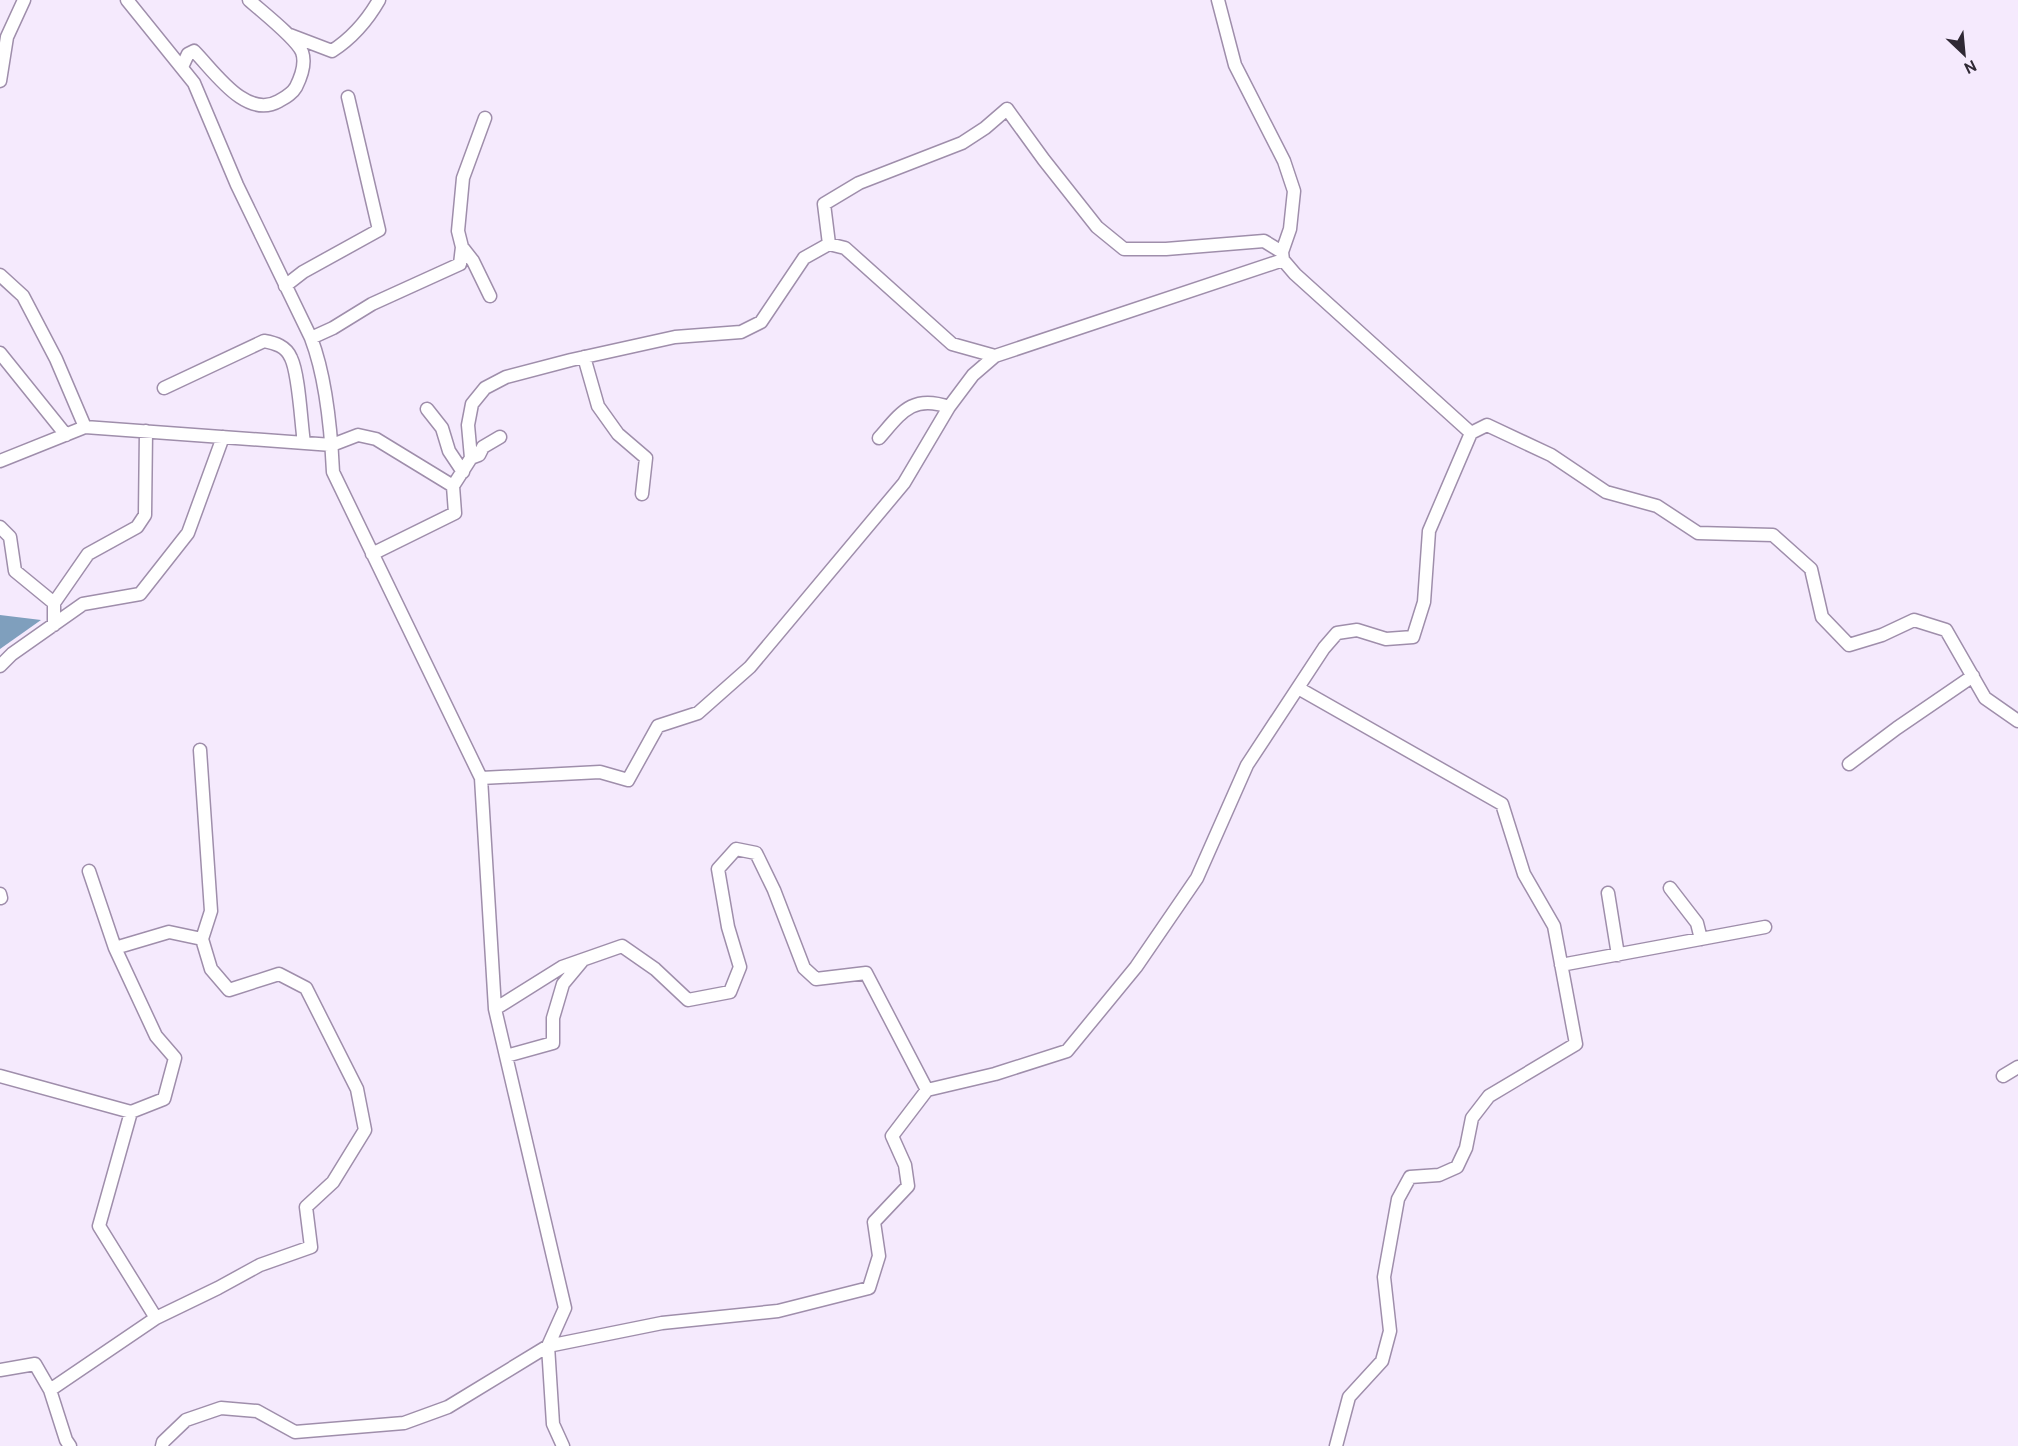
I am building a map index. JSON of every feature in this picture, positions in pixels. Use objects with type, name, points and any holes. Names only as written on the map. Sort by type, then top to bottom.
[{"type":"street","points":[[0,80],[7,37],[24,0]]},
{"type":"street","points":[[182,67],[188,54],[194,51],[236,95],[256,105],[272,105],[292,93],[303,75],[302,52],[249,0]]},
{"type":"street","points":[[286,34],[332,51],[345,43],[370,16],[380,0]]},
{"type":"street","points":[[1218,0],[1235,65],[1284,161],[1294,191],[1290,230],[1283,256]]},
{"type":"street","points":[[128,2],[194,83],[237,185],[311,338],[318,357],[332,445],[333,472],[481,778],[495,1010],[565,1308],[548,1346],[554,1424],[563,1446]]},
{"type":"street","points":[[285,286],[303,272],[379,230],[348,97]]},
{"type":"street","points":[[829,244],[824,204],[859,183],[962,143],[985,128],[1007,109],[1097,227],[1124,249],[1166,249],[1263,241],[1283,256],[1295,274],[1471,433]]},
{"type":"street","points":[[311,338],[333,328],[372,304],[460,264],[462,247],[458,231],[463,178],[485,118]]},
{"type":"street","points":[[372,554],[455,513],[453,486],[471,458],[468,425],[472,404],[485,388],[506,377],[675,337],[741,332],[761,322],[804,258],[829,244],[845,248],[952,344],[995,356]]},
{"type":"street","points":[[462,247],[473,261],[490,296]]},
{"type":"street","points":[[481,778],[600,772],[628,780],[658,726],[698,713],[750,667],[904,483],[949,407],[973,375],[995,356],[1283,256]]},
{"type":"street","points":[[0,275],[23,296],[56,359],[85,427]]},
{"type":"street","points":[[164,388],[264,341],[279,344],[291,357],[295,372],[304,443]]},
{"type":"street","points":[[0,353],[66,435]]},
{"type":"street","points":[[584,357],[598,406],[618,434],[646,458],[642,494]]},
{"type":"street","points":[[879,438],[907,407],[934,402],[949,407]]},
{"type":"street","points":[[427,409],[442,429],[449,451],[463,472]]},
{"type":"street","points":[[162,1446],[163,1442],[186,1420],[221,1408],[257,1411],[295,1432],[404,1423],[448,1407],[548,1346],[662,1323],[778,1311],[869,1288],[879,1256],[874,1222],[908,1186],[905,1165],[892,1136],[927,1090],[995,1074],[1067,1051],[1136,967],[1197,878],[1247,765],[1324,648],[1337,633],[1357,630],[1386,639],[1413,637],[1424,602],[1429,531],[1471,433],[1487,425],[1551,455],[1606,492],[1657,506],[1698,533],[1773,535],[1811,569],[1822,617],[1849,645],[1882,635],[1914,620],[1946,630],[1985,698],[2018,721]]},
{"type":"street","points":[[0,461],[85,427],[332,445],[358,435],[376,440],[453,486]]},
{"type":"street","points":[[54,625],[54,603],[88,554],[136,527],[145,515],[146,431]]},
{"type":"street","points":[[0,666],[12,654],[83,604],[140,594],[188,533],[223,437]]},
{"type":"street","points":[[471,458],[479,455],[483,447],[500,437]]},
{"type":"street","points":[[0,527],[10,537],[15,571],[54,603]]},
{"type":"street","points":[[1849,764],[1896,728],[1973,676]]},
{"type":"street","points":[[1298,688],[1502,804],[1524,874],[1554,926],[1576,1044],[1489,1096],[1472,1118],[1466,1148],[1457,1167],[1439,1175],[1410,1177],[1398,1199],[1384,1277],[1390,1331],[1382,1361],[1349,1397],[1336,1446]]},
{"type":"street","points":[[50,1390],[156,1318],[260,1265],[311,1247],[306,1207],[333,1182],[365,1130],[357,1089],[306,988],[279,974],[229,990],[211,969],[202,939],[211,910],[200,750]]},
{"type":"street","points":[[495,1010],[562,967],[622,945],[655,969],[688,1000],[730,992],[740,967],[728,927],[718,869],[736,849],[756,853],[774,890],[804,968],[816,979],[866,973],[927,1090]]},
{"type":"street","points":[[0,1076],[131,1112],[164,1099],[175,1058],[156,1036],[115,948],[89,871]]},
{"type":"street","points":[[1670,888],[1697,923],[1701,939]]},
{"type":"street","points":[[1608,893],[1618,955]]},
{"type":"street","points":[[1561,965],[1765,927]]},
{"type":"street","points":[[115,948],[169,932],[202,939]]},
{"type":"street","points":[[506,1056],[553,1043],[553,1018],[562,984],[584,959]]},
{"type":"street","points":[[2003,1076],[2018,1066]]},
{"type":"street","points":[[131,1112],[99,1226],[156,1318]]},
{"type":"street","points":[[4,1368],[35,1364],[50,1390],[70,1446]]},
{"type":"water","points":[[0,615],[41,620],[0,649]]}]
